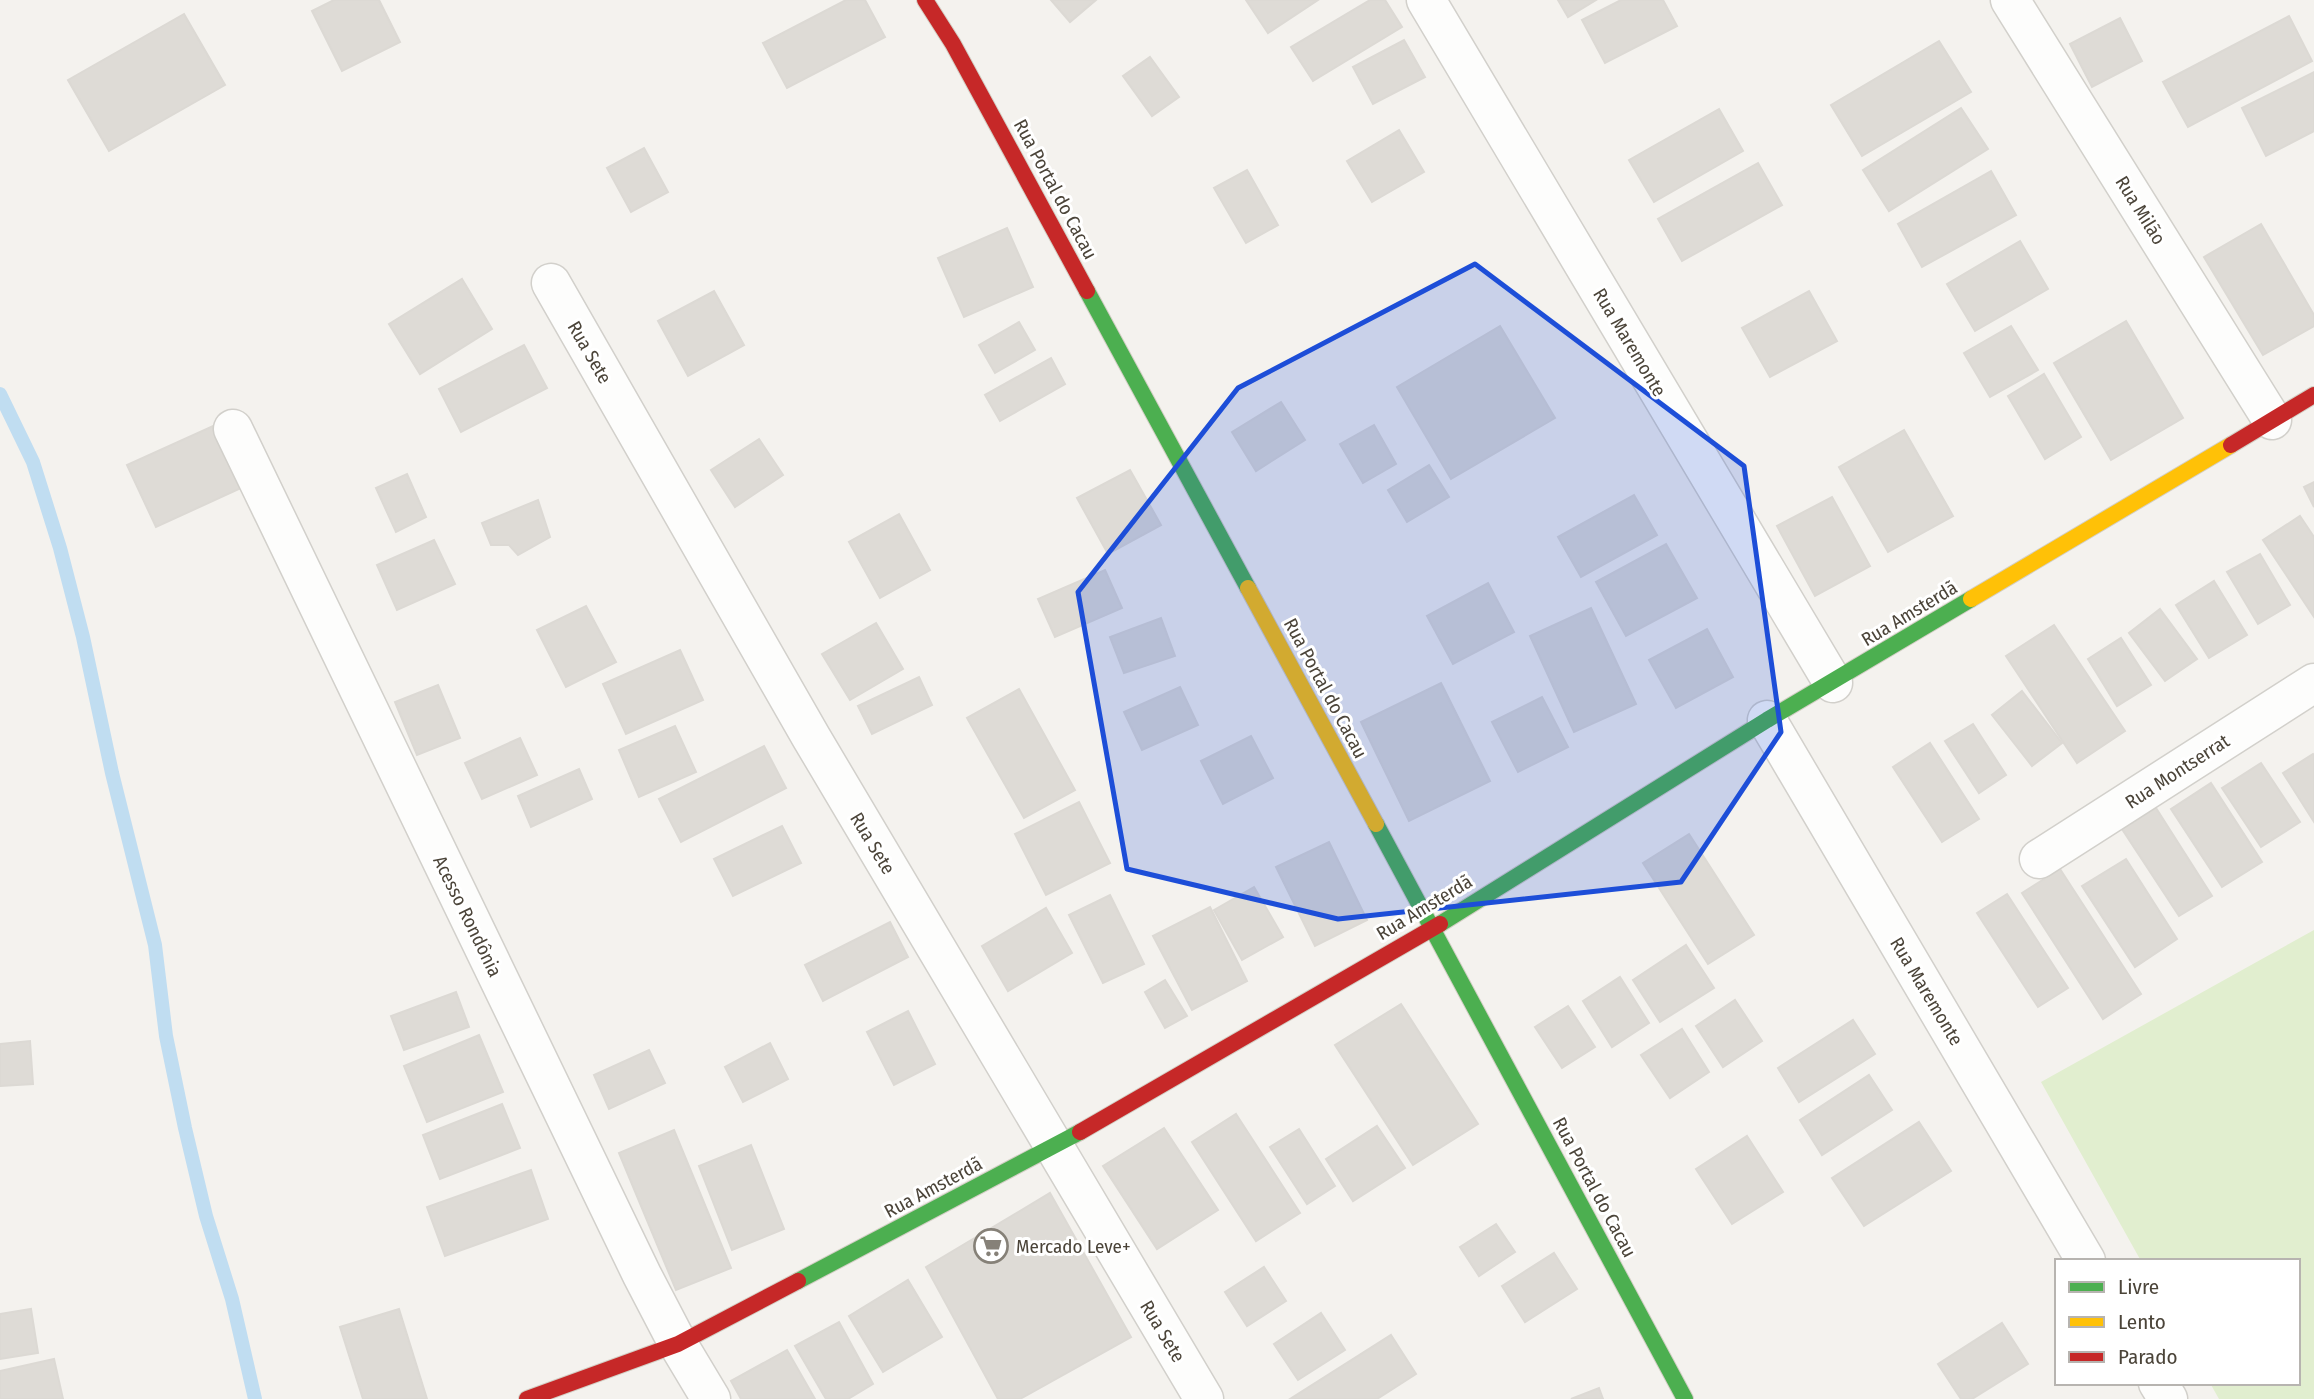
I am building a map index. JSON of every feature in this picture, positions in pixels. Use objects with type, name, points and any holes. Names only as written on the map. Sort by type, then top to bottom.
[{"type":"street","name":"Rua Portal do Cacau","points":[[925,0],[953,44],[1433,928],[1685,1399]]},
{"type":"street","name":"Rua Maremonte","points":[[1426,0],[1833,683]]},
{"type":"street","name":"Rua Milão","points":[[2010,0],[2272,419]]},
{"type":"street","name":"Rua Sete","points":[[551,283],[811,737],[1053,1149],[1204,1399]]},
{"type":"street","name":"Rua Amsterdã","points":[[527,1399],[678,1344],[1053,1149],[1433,928],[1767,720],[2314,395]]},
{"type":"street","name":"Acesso Rondônia","points":[[233,429],[642,1275],[710,1399]]},
{"type":"street","name":"Rua Montserrat","points":[[2039,859],[2314,683]]},
{"type":"street","name":"Rua Maremonte","points":[[1767,720],[2085,1259]]},
{"type":"highlighted area","points":[[1475,264],[1744,466],[1781,732],[1681,882],[1338,919],[1127,869],[1078,592],[1238,388]]},
{"type":"green space","points":[[2314,930],[2314,1399],[2219,1399],[2211,1385],[2300,1385],[2300,1259],[2140,1259],[2041,1082]]},
{"type":"building","points":[[334,0],[379,0],[400,42],[342,71],[312,11]]},
{"type":"building","points":[[846,0],[865,0],[885,37],[787,88],[763,43]]},
{"type":"building","points":[[1051,0],[1096,0],[1070,22]]},
{"type":"building","points":[[1246,0],[1318,0],[1268,33]]},
{"type":"building","points":[[1370,0],[1385,0],[1402,27],[1313,81],[1291,47]]},
{"type":"building","points":[[1558,0],[1596,0],[1568,17]]},
{"type":"building","points":[[1621,0],[1663,0],[1677,26],[1605,63],[1582,20]]},
{"type":"building","points":[[184,14],[225,85],[109,151],[68,80]]},
{"type":"building","points":[[2289,16],[2312,61],[2188,127],[2163,82]]},
{"type":"building","points":[[2120,18],[2142,61],[2092,87],[2070,44]]},
{"type":"building","points":[[1404,40],[1425,77],[1373,104],[1353,67]]},
{"type":"building","points":[[1939,41],[1971,92],[1862,156],[1831,105]]},
{"type":"building","points":[[1150,57],[1179,97],[1152,116],[1123,76]]},
{"type":"building","points":[[2314,72],[2314,131],[2266,156],[2242,108]]},
{"type":"building","points":[[1961,108],[1988,149],[1889,211],[1863,170]]},
{"type":"building","points":[[1719,109],[1743,151],[1654,202],[1629,160]]},
{"type":"building","points":[[1399,130],[1424,172],[1372,202],[1347,161]]},
{"type":"building","points":[[644,148],[668,192],[631,212],[607,168]]},
{"type":"building","points":[[1758,163],[1782,205],[1682,261],[1658,219]]},
{"type":"building","points":[[1247,170],[1278,225],[1246,243],[1214,188]]},
{"type":"building","points":[[1991,171],[2016,215],[1922,267],[1898,224]]},
{"type":"building","points":[[2261,224],[2314,315],[2314,326],[2263,355],[2204,257]]},
{"type":"building","points":[[1007,228],[1033,287],[964,317],[938,258]]},
{"type":"building","points":[[2020,241],[2048,289],[1975,331],[1947,284]]},
{"type":"building","points":[[462,279],[492,329],[420,374],[389,324]]},
{"type":"building","points":[[714,291],[744,345],[688,376],[658,321]]},
{"type":"building","points":[[1809,291],[1837,341],[1770,377],[1742,328]]},
{"type":"building","points":[[2126,321],[2183,418],[2111,460],[2054,363]]},
{"type":"building","points":[[1019,322],[1035,350],[995,373],[979,345]]},
{"type":"building","points":[[1500,326],[1555,418],[1451,479],[1397,387]]},
{"type":"building","points":[[2011,326],[2038,370],[1990,397],[1964,353]]},
{"type":"building","points":[[524,345],[547,388],[461,432],[439,389]]},
{"type":"building","points":[[1051,358],[1065,384],[1000,421],[985,395]]},
{"type":"building","points":[[2044,374],[2081,437],[2045,459],[2008,396]]},
{"type":"building","points":[[1281,402],[1305,440],[1256,471],[1232,432]]},
{"type":"building","points":[[1374,425],[1396,464],[1363,483],[1340,444]]},
{"type":"building","points":[[213,426],[241,488],[156,527],[127,465]]},
{"type":"building","points":[[1904,430],[1953,516],[1888,552],[1839,467]]},
{"type":"building","points":[[759,439],[783,475],[735,507],[711,470]]},
{"type":"building","points":[[1429,465],[1449,497],[1407,522],[1388,490]]},
{"type":"building","points":[[1130,470],[1161,525],[1108,554],[1077,498]]},
{"type":"building","points":[[407,474],[426,517],[396,532],[376,488]]},
{"type":"building","points":[[2314,482],[2314,507],[2304,487]]},
{"type":"building","points":[[1634,495],[1657,535],[1581,577],[1558,537]]},
{"type":"building","points":[[1832,497],[1870,566],[1815,596],[1777,526]]},
{"type":"building","points":[[538,500],[550,537],[518,555],[509,545],[491,545],[482,523]]},
{"type":"building","points":[[899,514],[930,570],[880,598],[849,542]]},
{"type":"building","points":[[2300,516],[2314,537],[2314,617],[2263,540]]},
{"type":"building","points":[[434,540],[455,584],[397,610],[377,565]]},
{"type":"building","points":[[1666,544],[1697,598],[1626,636],[1596,582]]},
{"type":"building","points":[[2260,554],[2290,605],[2258,624],[2227,572]]},
{"type":"building","points":[[1105,570],[1122,608],[1055,637],[1038,599]]},
{"type":"building","points":[[2214,581],[2247,635],[2209,658],[2176,605]]},
{"type":"building","points":[[1488,583],[1514,632],[1453,664],[1427,616]]},
{"type":"building","points":[[586,606],[616,662],[566,687],[537,630]]},
{"type":"building","points":[[1591,608],[1636,704],[1574,732],[1530,636]]},
{"type":"building","points":[[2160,609],[2197,659],[2165,681],[2129,633]]},
{"type":"building","points":[[1161,618],[1175,656],[1124,673],[1110,637]]},
{"type":"building","points":[[876,623],[903,669],[850,700],[822,654]]},
{"type":"building","points":[[2054,625],[2125,731],[2077,763],[2006,656]]},
{"type":"building","points":[[1707,629],[1733,677],[1676,708],[1649,660]]},
{"type":"building","points":[[2121,638],[2151,685],[2117,706],[2088,659]]},
{"type":"building","points":[[680,650],[703,700],[626,734],[603,684]]},
{"type":"building","points":[[919,677],[932,705],[872,734],[858,706]]},
{"type":"building","points":[[1441,683],[1490,781],[1409,821],[1361,722]]},
{"type":"building","points":[[438,685],[460,738],[417,755],[395,702]]},
{"type":"building","points":[[1180,687],[1198,725],[1142,750],[1124,712]]},
{"type":"building","points":[[1019,689],[1075,790],[1024,818],[967,718]]},
{"type":"building","points":[[2022,691],[2062,743],[2032,766],[1992,715]]},
{"type":"building","points":[[1542,697],[1568,747],[1518,772],[1492,722]]},
{"type":"building","points":[[1973,724],[2006,775],[1979,793],[1945,741]]},
{"type":"building","points":[[675,726],[696,772],[639,797],[619,750]]},
{"type":"building","points":[[1251,736],[1273,778],[1223,804],[1201,761]]},
{"type":"building","points":[[520,738],[537,775],[482,799],[465,763]]},
{"type":"building","points":[[1930,743],[1979,819],[1942,842],[1893,767]]},
{"type":"building","points":[[764,746],[786,788],[681,842],[659,799]]},
{"type":"building","points":[[2314,755],[2314,822],[2283,773]]},
{"type":"building","points":[[2261,763],[2300,822],[2261,847],[2222,788]]},
{"type":"building","points":[[579,769],[592,799],[531,827],[518,796]]},
{"type":"building","points":[[2211,783],[2262,862],[2222,887],[2171,809]]},
{"type":"building","points":[[1079,802],[1110,863],[1046,895],[1015,834]]},
{"type":"building","points":[[2156,808],[2212,896],[2179,916],[2122,829]]},
{"type":"building","points":[[782,826],[801,863],[733,896],[714,859]]},
{"type":"building","points":[[1689,834],[1754,935],[1708,964],[1643,863]]},
{"type":"building","points":[[1329,842],[1367,920],[1315,946],[1276,867]]},
{"type":"building","points":[[2126,859],[2177,939],[2135,967],[2082,886]]},
{"type":"building","points":[[2060,869],[2141,994],[2103,1019],[2022,893]]},
{"type":"building","points":[[1254,887],[1283,937],[1242,960],[1214,910]]},
{"type":"building","points":[[2007,894],[2068,988],[2038,1007],[1977,913]]},
{"type":"building","points":[[1110,895],[1144,964],[1103,983],[1069,915]]},
{"type":"building","points":[[1210,907],[1247,981],[1192,1010],[1153,936]]},
{"type":"building","points":[[1046,908],[1072,953],[1008,991],[982,946]]},
{"type":"building","points":[[890,922],[908,957],[823,1001],[805,965]]},
{"type":"building","points":[[1686,945],[1714,988],[1660,1022],[1633,980]]},
{"type":"building","points":[[1620,977],[1649,1023],[1612,1047],[1583,1001]]},
{"type":"building","points":[[1165,980],[1187,1016],[1165,1028],[1145,992]]},
{"type":"building","points":[[456,992],[469,1027],[404,1050],[391,1016]]},
{"type":"building","points":[[1735,1000],[1762,1041],[1723,1067],[1696,1026]]},
{"type":"building","points":[[1401,1004],[1478,1124],[1413,1165],[1335,1045]]},
{"type":"building","points":[[1568,1006],[1595,1047],[1562,1068],[1535,1027]]},
{"type":"building","points":[[908,1011],[935,1064],[894,1085],[867,1032]]},
{"type":"building","points":[[1853,1020],[1875,1054],[1799,1102],[1778,1068]]},
{"type":"building","points":[[1682,1029],[1709,1072],[1670,1098],[1641,1055]]},
{"type":"building","points":[[479,1035],[503,1092],[427,1122],[404,1066]]},
{"type":"building","points":[[30,1041],[33,1084],[0,1086],[0,1044]]},
{"type":"building","points":[[770,1043],[788,1079],[743,1102],[725,1067]]},
{"type":"building","points":[[649,1050],[665,1083],[609,1109],[594,1075]]},
{"type":"building","points":[[1869,1075],[1892,1110],[1822,1155],[1800,1120]]},
{"type":"building","points":[[502,1104],[520,1148],[440,1179],[423,1135]]},
{"type":"building","points":[[1236,1114],[1300,1213],[1256,1241],[1192,1142]]},
{"type":"building","points":[[1919,1122],[1951,1171],[1864,1226],[1832,1178]]},
{"type":"building","points":[[1377,1126],[1405,1168],[1353,1201],[1326,1159]]},
{"type":"building","points":[[1164,1128],[1218,1210],[1157,1249],[1103,1166]]},
{"type":"building","points":[[1299,1129],[1335,1186],[1307,1204],[1270,1147]]},
{"type":"building","points":[[674,1130],[731,1268],[676,1290],[619,1153]]},
{"type":"building","points":[[1747,1136],[1783,1192],[1732,1224],[1696,1169]]},
{"type":"building","points":[[751,1145],[784,1229],[732,1250],[699,1166]]},
{"type":"building","points":[[531,1170],[548,1219],[445,1256],[427,1207]]},
{"type":"building","points":[[1050,1193],[1131,1337],[1020,1399],[998,1399],[926,1267]]},
{"type":"building","points":[[1496,1224],[1515,1252],[1479,1276],[1460,1247]]},
{"type":"building","points":[[1554,1253],[1577,1289],[1525,1322],[1502,1286]]},
{"type":"building","points":[[1264,1267],[1286,1301],[1247,1326],[1225,1292]]},
{"type":"building","points":[[908,1280],[942,1337],[883,1372],[849,1316]]},
{"type":"building","points":[[31,1309],[38,1353],[0,1359],[0,1314]]},
{"type":"building","points":[[399,1309],[427,1399],[363,1399],[340,1327]]},
{"type":"building","points":[[1321,1313],[1345,1350],[1298,1380],[1274,1344]]},
{"type":"building","points":[[839,1322],[873,1384],[848,1399],[826,1399],[795,1346]]},
{"type":"building","points":[[2002,1323],[2028,1364],[1972,1399],[1961,1399],[1938,1364]]},
{"type":"building","points":[[1391,1335],[1416,1374],[1377,1399],[1290,1399]]},
{"type":"building","points":[[787,1350],[815,1399],[741,1399],[731,1381]]},
{"type":"building","points":[[54,1359],[63,1399],[0,1399],[0,1371]]},
{"type":"building","points":[[1599,1388],[1603,1399],[1571,1399]]},
{"type":"waterway","points":[[0,394],[33,462],[60,548],[83,637],[112,773],[155,945],[166,1036],[185,1128],[206,1216],[232,1299],[255,1399]]},
{"type":"traffic: fast","points":[[1087,291],[1248,588]]},
{"type":"traffic: fast","points":[[1440,924],[1767,720],[1971,599]]},
{"type":"traffic: fast","points":[[1376,824],[1685,1399]]},
{"type":"traffic: fast","points":[[798,1281],[1080,1132]]},
{"type":"traffic: slow","points":[[1971,599],[2231,445]]},
{"type":"traffic: slow","points":[[1248,588],[1376,824]]},
{"type":"traffic: jam","points":[[925,0],[953,44],[1087,291]]},
{"type":"traffic: jam","points":[[2231,445],[2314,395]]},
{"type":"traffic: jam","points":[[1080,1132],[1440,924]]},
{"type":"traffic: jam","points":[[527,1399],[678,1344],[798,1281]]},
{"type":"place","name":"Mercado Leve+","points":[[991,1246]]}]
